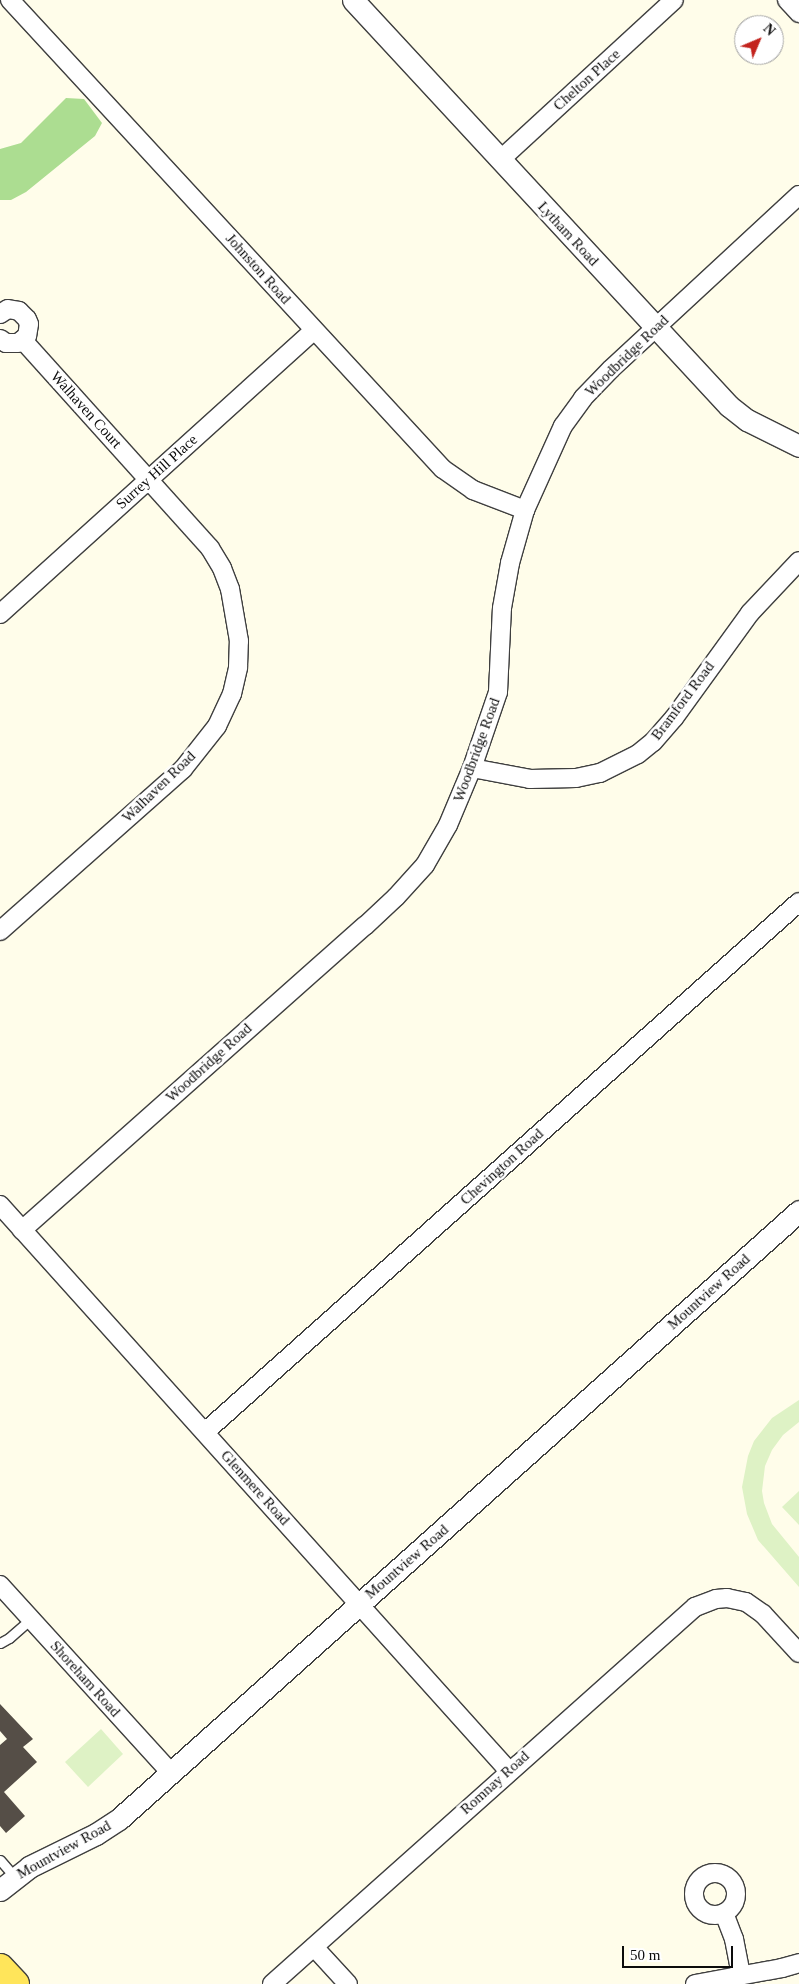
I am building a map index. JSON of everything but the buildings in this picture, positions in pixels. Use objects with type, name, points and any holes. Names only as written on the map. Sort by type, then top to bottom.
[{"type":"main road","points":[[0,1968],[15,1984]]},
{"type":"street","name":"Johnston Road","points":[[10,0],[444,469],[473,490],[526,510]]},
{"type":"street","name":"Lytham Road","points":[[353,0],[655,329],[729,406],[747,420],[799,446]]},
{"type":"street","name":"Chelton Place","points":[[500,160],[674,0]]},
{"type":"street","points":[[787,0],[799,13]]},
{"type":"street","name":"Woodbridge Road","points":[[22,1230],[396,897],[425,865],[448,825],[472,768],[498,692],[502,608],[510,563],[526,510],[563,426],[583,398],[799,195]]},
{"type":"street","points":[[0,314],[14,309],[24,314],[27,318],[29,330],[23,340],[12,344],[0,339]]},
{"type":"street","name":"Surrey Hill Place","points":[[0,614],[314,330]]},
{"type":"street","name":"Walhaven Court","points":[[23,340],[149,479]]},
{"type":"street","name":"Walhaven Road","points":[[0,931],[183,769],[216,726],[232,694],[238,667],[239,641],[230,589],[222,568],[210,548],[149,479]]},
{"type":"street","name":"Bramford Road","points":[[472,768],[530,780],[576,778],[600,773],[638,754],[653,742],[674,718],[750,613],[799,561]]},
{"type":"street","name":"Chevington Road","points":[[205,1432],[799,902]]},
{"type":"street","name":"Glenmere Road","points":[[0,1205],[360,1603],[509,1771]]},
{"type":"street","name":"Mountview Road","points":[[8,1883],[40,1861],[108,1827],[171,1773],[799,1211]]},
{"type":"street","name":"Shoreham Road","points":[[0,1585],[171,1773]]},
{"type":"street","name":"Romnay Road","points":[[272,1984],[686,1614],[705,1602],[727,1598],[746,1602],[754,1607],[799,1653]]},
{"type":"street","points":[[724,1913],[734,1939],[742,1975]]},
{"type":"street","points":[[314,1947],[348,1984]]},
{"type":"street","points":[[695,1984],[799,1963]]},
{"type":"lane","points":[[0,1643],[9,1638],[31,1619]]},
{"type":"lane","points":[[0,1860],[8,1883]]},
{"type":"green space","points":[[66,98],[84,99],[102,123],[95,136],[26,192],[11,200],[0,200],[0,149],[21,143]]},
{"type":"green space","points":[[799,1400],[799,1422],[783,1435],[772,1450],[765,1466],[762,1491],[764,1503],[772,1524],[799,1557],[799,1587],[758,1540],[747,1514],[742,1487],[748,1456],[754,1441],[772,1418]]},
{"type":"green space","points":[[799,1491],[799,1525],[782,1507]]},
{"type":"green space","points":[[101,1729],[123,1754],[88,1787],[65,1762]]}]
